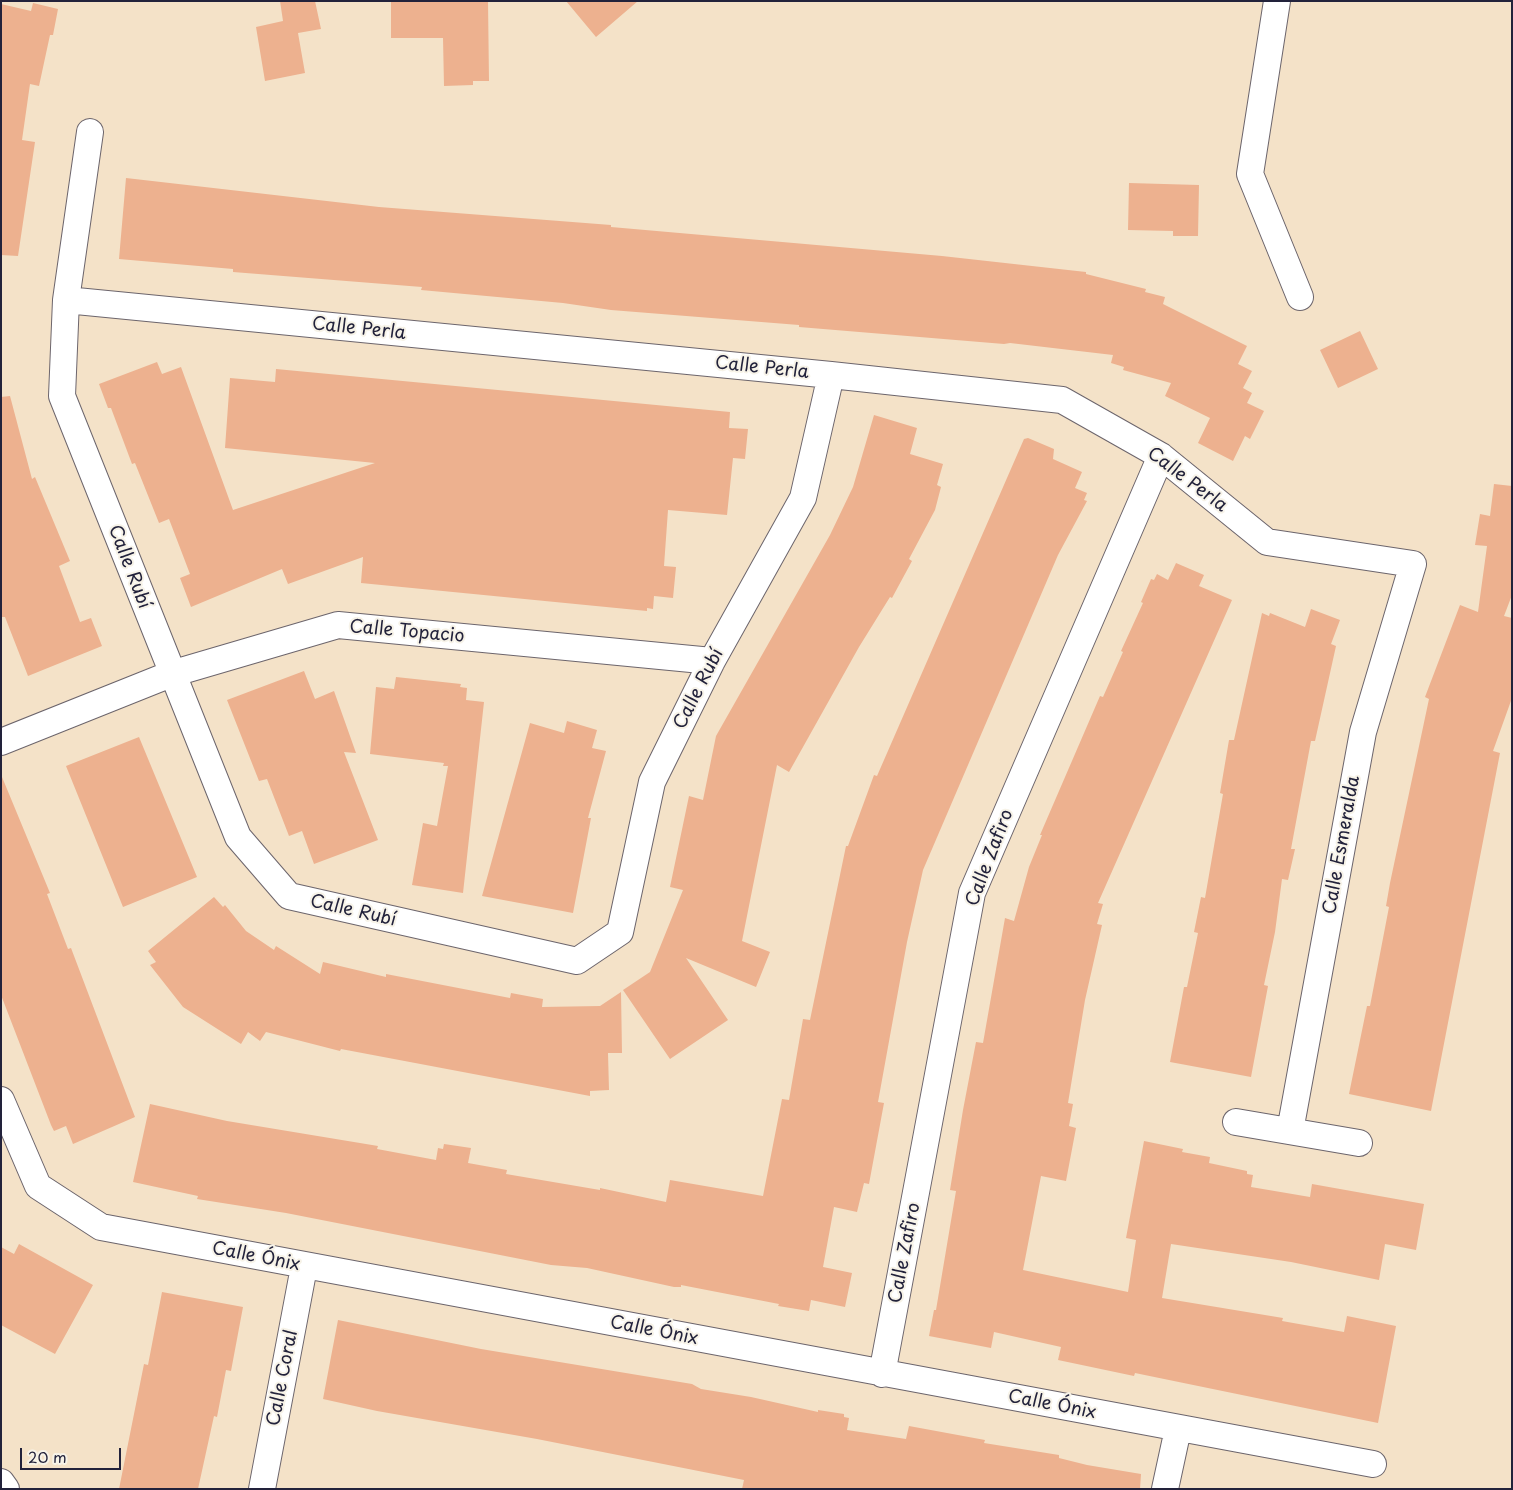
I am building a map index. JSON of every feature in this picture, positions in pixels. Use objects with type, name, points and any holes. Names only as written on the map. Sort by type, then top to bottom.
[{"type":"street","points":[[1277,1],[1250,174],[1300,297]]},
{"type":"street","name":"Calle Rubí","points":[[90,132],[66,300],[62,396],[171,674],[238,837],[289,896],[577,961],[620,932],[652,782],[712,661],[803,498],[831,375]]},
{"type":"street","name":"Calle Perla","points":[[66,300],[831,375],[1062,400],[1161,456],[1267,542],[1413,564]]},
{"type":"street","name":"Calle Zafiro","points":[[882,1374],[972,893],[1161,456]]},
{"type":"street","name":"Calle Esmeralda","points":[[1290,1131],[1363,732],[1413,564]]},
{"type":"street","name":"Calle Topacio","points":[[1,742],[171,674],[338,625],[712,661]]},
{"type":"street","name":"Calle Ónix","points":[[1,1100],[38,1186],[101,1227],[304,1267],[1373,1464]]},
{"type":"street","points":[[1236,1122],[1359,1143]]},
{"type":"street","name":"Calle Coral","points":[[262,1489],[304,1267]]},
{"type":"street","points":[[1164,1489],[1178,1429]]},
{"type":"street","points":[[1,1482],[6,1489]]},
{"type":"building","points":[[280,1],[315,1],[321,29],[298,33],[305,73],[265,81],[256,27],[283,21]]},
{"type":"building","points":[[391,1],[488,1],[489,81],[473,81],[473,85],[444,86],[443,38],[391,38]]},
{"type":"building","points":[[566,1],[638,1],[596,37]]},
{"type":"building","points":[[33,3],[58,9],[53,35],[50,35],[39,86],[30,84],[22,140],[35,142],[18,256],[1,255],[1,4],[31,11]]},
{"type":"building","points":[[126,178],[379,207],[611,225],[611,227],[942,256],[1086,272],[1086,274],[1146,289],[1145,292],[1165,297],[1163,304],[1247,346],[1238,364],[1252,371],[1243,388],[1252,393],[1247,403],[1264,411],[1250,439],[1245,436],[1233,461],[1198,443],[1210,418],[1165,396],[1171,383],[1123,370],[1124,367],[1111,363],[1113,355],[1010,343],[611,310],[563,303],[421,290],[422,287],[233,272],[233,269],[119,259]]},
{"type":"building","points":[[1129,183],[1199,185],[1198,236],[1173,236],[1173,231],[1128,230]]},
{"type":"building","points":[[1360,331],[1378,369],[1338,388],[1320,350]]},
{"type":"building","points":[[157,362],[162,374],[181,367],[233,510],[375,463],[225,448],[230,378],[275,382],[276,369],[730,412],[729,428],[748,429],[745,459],[733,458],[727,515],[668,510],[664,566],[676,567],[673,598],[654,596],[653,609],[647,608],[647,611],[361,583],[363,557],[288,584],[282,569],[191,607],[180,578],[190,574],[169,519],[159,523],[135,463],[132,464],[111,408],[108,408],[99,384]]},
{"type":"building","points":[[10,396],[32,479],[35,477],[70,561],[59,566],[80,622],[91,618],[102,646],[28,676],[5,617],[1,617],[1,397]]},
{"type":"building","points":[[874,415],[917,428],[910,454],[943,464],[937,485],[941,487],[935,510],[909,559],[912,561],[892,598],[890,597],[859,647],[789,772],[777,765],[742,941],[770,952],[756,987],[686,958],[728,1020],[670,1059],[623,990],[650,972],[683,890],[670,887],[689,796],[703,800],[716,736],[830,535],[853,487]]},
{"type":"building","points":[[1028,438],[1054,449],[1053,459],[1082,472],[1075,488],[1087,493],[1084,500],[1087,501],[1058,555],[923,870],[907,942],[878,1102],[884,1103],[869,1184],[864,1183],[857,1212],[834,1207],[823,1267],[852,1273],[845,1307],[811,1300],[809,1311],[778,1306],[779,1304],[681,1285],[681,1287],[674,1287],[587,1268],[551,1265],[286,1213],[197,1199],[198,1196],[133,1182],[150,1104],[227,1121],[378,1146],[377,1149],[436,1160],[438,1148],[443,1149],[444,1144],[471,1148],[468,1163],[507,1170],[506,1174],[600,1190],[600,1188],[666,1202],[670,1180],[763,1196],[782,1099],[789,1100],[803,1019],[810,1020],[846,846],[848,846],[874,775],[877,776],[1024,439]]},
{"type":"building","points":[[1494,484],[1512,486],[1512,595],[1504,616],[1512,618],[1512,698],[1493,751],[1500,753],[1431,1111],[1349,1094],[1367,1006],[1370,1006],[1389,907],[1386,906],[1390,883],[1429,699],[1425,697],[1460,605],[1478,612],[1487,546],[1475,545],[1480,514],[1490,516]]},
{"type":"building","points":[[1176,563],[1204,575],[1199,586],[1232,600],[1098,903],[1103,904],[1097,924],[1102,925],[1085,1000],[1068,1103],[1073,1104],[1069,1126],[1076,1128],[1066,1181],[1041,1176],[1023,1270],[1128,1292],[1136,1240],[1126,1238],[1144,1141],[1183,1149],[1182,1152],[1210,1157],[1209,1163],[1247,1171],[1247,1174],[1253,1175],[1251,1187],[1310,1197],[1312,1184],[1424,1204],[1416,1250],[1385,1244],[1379,1280],[1291,1262],[1171,1244],[1162,1298],[1283,1318],[1282,1321],[1344,1332],[1347,1316],[1396,1326],[1378,1423],[1135,1373],[1134,1376],[1058,1360],[1061,1347],[994,1332],[991,1348],[929,1336],[934,1310],[936,1310],[956,1191],[950,1190],[963,1110],[976,1042],[983,1043],[1005,918],[1014,921],[1029,867],[1042,835],[1040,835],[1100,696],[1103,697],[1123,652],[1121,651],[1143,603],[1141,602],[1151,579],[1154,580],[1157,574],[1168,580]]},
{"type":"building","points":[[1311,609],[1340,620],[1331,644],[1336,646],[1315,741],[1311,741],[1291,849],[1295,849],[1288,880],[1282,879],[1275,932],[1264,985],[1268,986],[1251,1077],[1170,1062],[1184,987],[1187,987],[1198,933],[1194,932],[1201,897],[1205,898],[1223,794],[1220,793],[1229,740],[1234,740],[1262,613],[1269,616],[1270,613],[1305,627]]},
{"type":"building","points":[[304,671],[315,699],[334,691],[356,753],[344,752],[378,840],[314,864],[302,831],[289,836],[267,779],[259,781],[227,700]]},
{"type":"building","points":[[396,677],[461,684],[460,687],[467,688],[466,700],[484,702],[463,893],[412,885],[423,823],[437,826],[448,766],[443,766],[444,763],[370,754],[376,687],[394,689]]},
{"type":"building","points":[[567,721],[597,730],[592,748],[606,751],[588,818],[591,818],[573,913],[482,896],[530,723],[564,733]]},
{"type":"building","points":[[139,737],[197,877],[123,907],[66,766]]},
{"type":"building","points":[[2,777],[50,893],[47,894],[68,949],[71,948],[135,1117],[73,1144],[66,1126],[54,1131],[51,1125],[1,995]]},
{"type":"building","points":[[214,897],[223,907],[225,905],[246,931],[274,950],[276,946],[320,974],[323,962],[386,977],[386,974],[510,998],[511,993],[543,999],[542,1007],[600,1006],[621,992],[622,1053],[608,1053],[609,1090],[590,1091],[590,1096],[341,1049],[340,1051],[266,1032],[260,1041],[248,1032],[241,1044],[183,1007],[150,965],[156,962],[148,951]]},
{"type":"building","points":[[19,1244],[93,1285],[55,1354],[1,1325],[1,1247],[14,1254]]},
{"type":"building","points":[[162,1292],[243,1307],[231,1371],[226,1370],[217,1417],[214,1416],[198,1489],[119,1489],[144,1364],[148,1365]]},
{"type":"building","points":[[338,1320],[481,1349],[692,1384],[701,1389],[751,1397],[818,1412],[818,1410],[844,1414],[844,1417],[849,1418],[847,1430],[906,1439],[909,1426],[985,1440],[984,1443],[1059,1455],[1059,1458],[1087,1465],[1141,1474],[1140,1489],[742,1489],[744,1480],[537,1439],[377,1411],[323,1399]]}]
